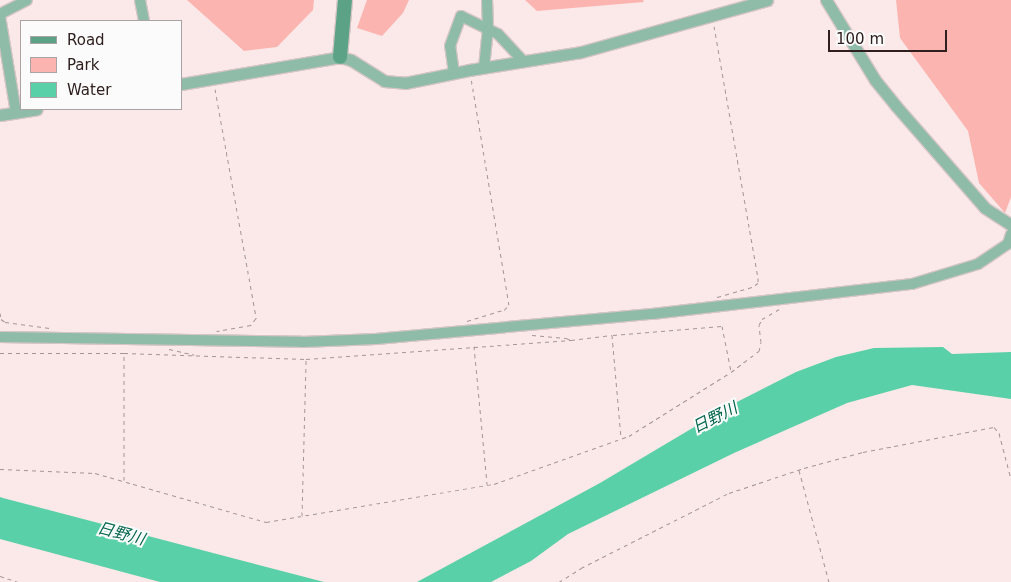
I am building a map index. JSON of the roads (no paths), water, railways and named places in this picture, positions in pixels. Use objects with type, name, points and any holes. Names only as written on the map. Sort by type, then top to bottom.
[{"type":"main road","points":[[340,57],[345,0]]},
{"type":"street","points":[[16,112],[0,15],[27,0]]},
{"type":"street","points":[[140,0],[144,20]]},
{"type":"street","points":[[484,68],[488,28],[487,0]]},
{"type":"street","points":[[182,84],[340,57],[351,60],[384,81],[405,83],[469,70],[581,52],[768,0]]},
{"type":"street","points":[[826,0],[875,80],[896,106],[985,208],[1011,225]]},
{"type":"street","points":[[454,73],[450,46],[460,16],[498,34],[524,62]]},
{"type":"street","points":[[0,115],[30,110]]},
{"type":"street","points":[[0,338],[302,342],[376,339],[797,299],[891,288],[952,273],[995,254],[1008,244],[1011,234]]},
{"type":"water","name":"日野川","points":[[943,347],[952,354],[1011,352],[1011,399],[912,385],[847,403],[734,453],[568,534],[531,561],[491,582],[417,582],[600,483],[733,404],[796,372],[836,357],[874,348]]},
{"type":"water","name":"日野川","points":[[0,497],[324,582],[160,582],[0,539]]}]
